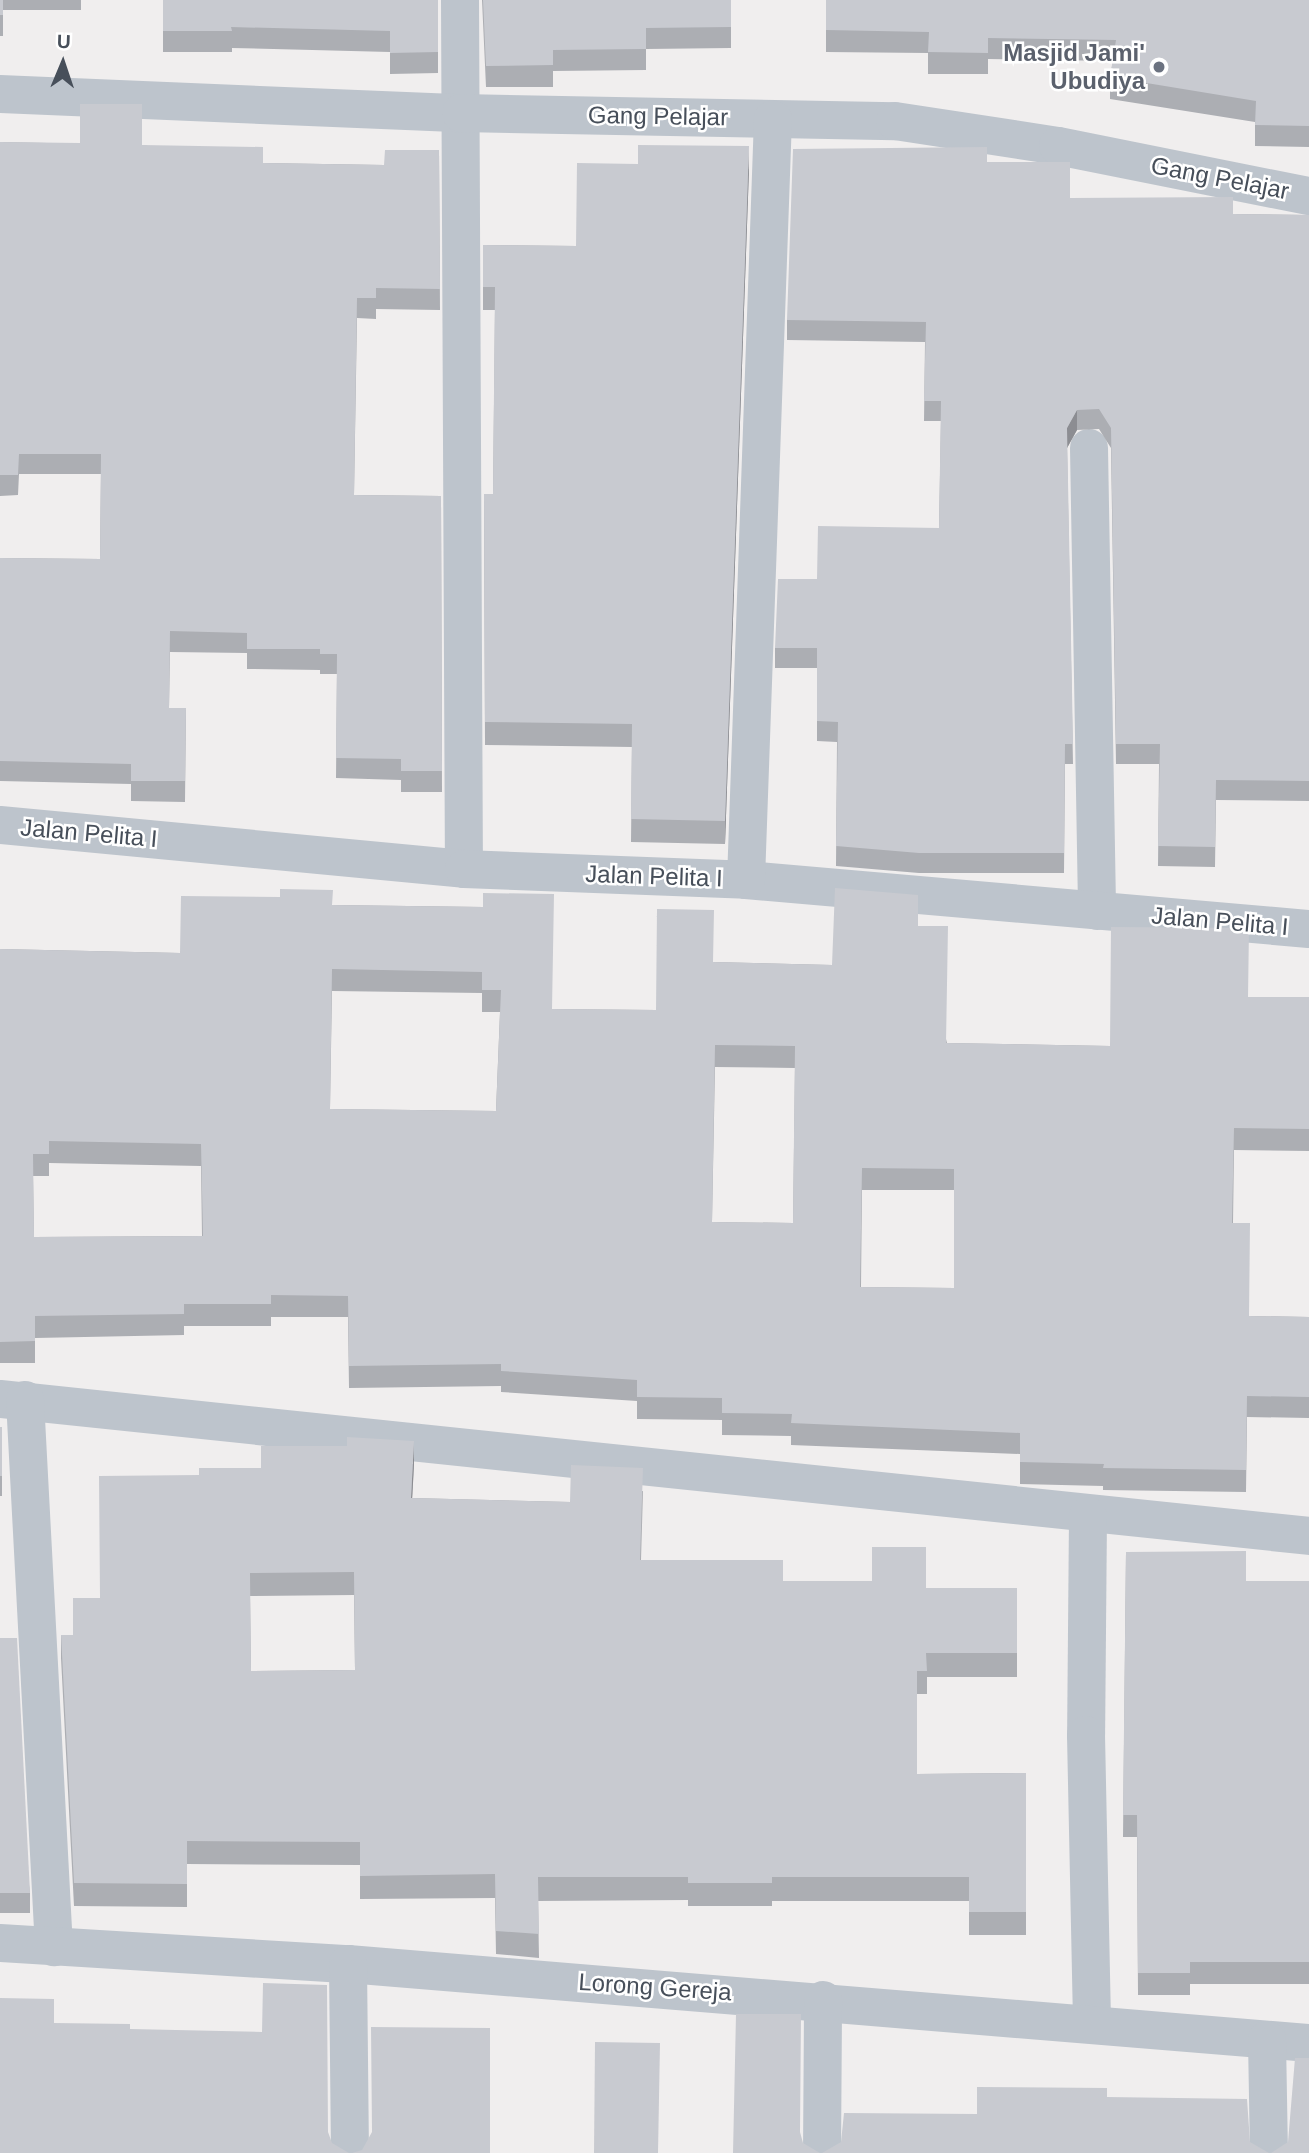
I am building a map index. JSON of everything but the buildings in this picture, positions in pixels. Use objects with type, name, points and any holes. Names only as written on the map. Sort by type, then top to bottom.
[{"type":"street","points":[[460,0],[464,869]]},
{"type":"street","name":"Gang Pelajar","points":[[0,94],[461,113],[895,121],[1058,146],[1309,196]]},
{"type":"street","points":[[746,880],[773,118]]},
{"type":"street","points":[[1088,448],[1097,911]]},
{"type":"street","name":"Jalan Pelita I","points":[[0,825],[464,869],[746,880],[1309,929]]},
{"type":"street","points":[[54,1947],[12,1400],[1088,1516],[1309,1536]]},
{"type":"street","points":[[1088,1516],[1086,1735],[1092,2022]]},
{"type":"street","name":"Lorong Gereja","points":[[0,1943],[348,1964],[823,2000],[1309,2043]]},
{"type":"street","points":[[348,1964],[350,2153]]},
{"type":"street","points":[[822,2153],[823,2000]]},
{"type":"street","points":[[1267,2040],[1269,2153]]},
{"type":"place","name":"Masjid Jami' Ubudiya","points":[[1159,67]]}]
